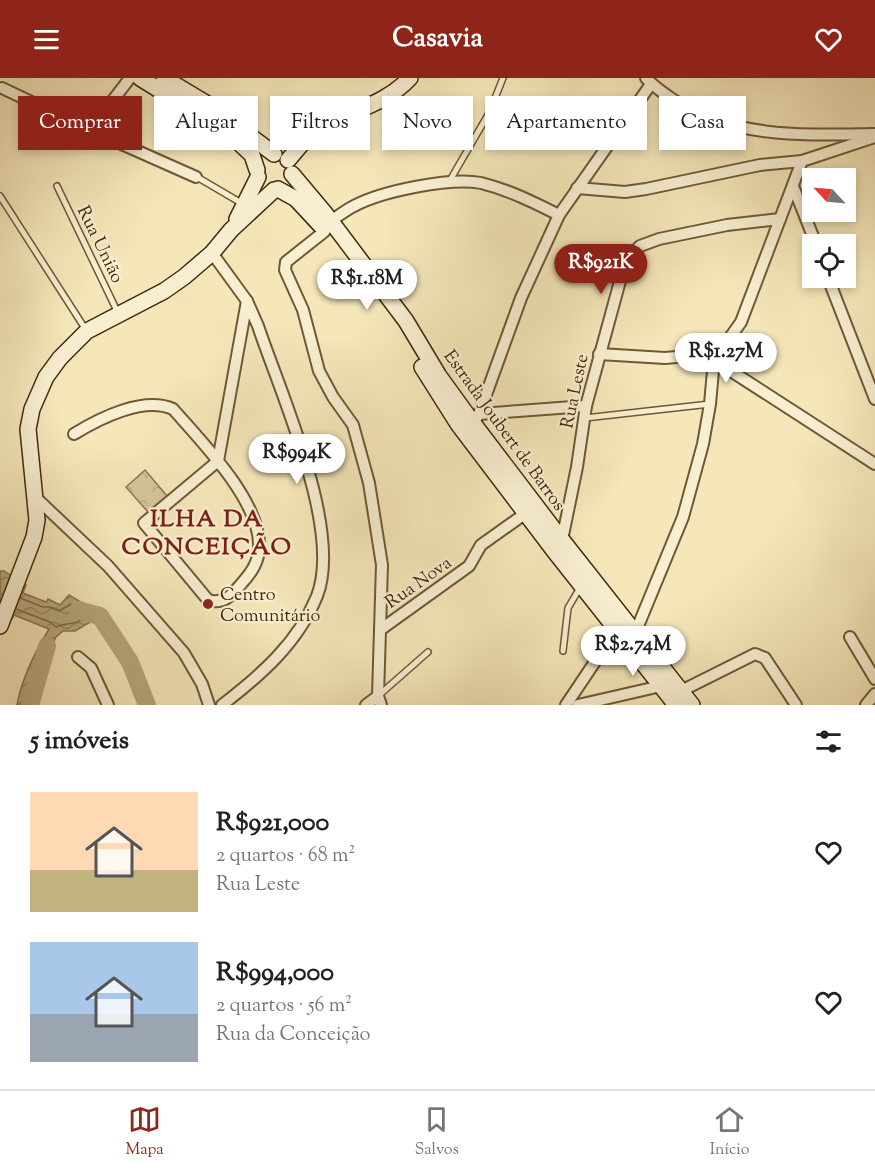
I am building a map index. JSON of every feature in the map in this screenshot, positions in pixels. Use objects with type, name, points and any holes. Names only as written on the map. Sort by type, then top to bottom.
[{"type":"main road","points":[[140,78],[230,134],[252,155],[261,183],[276,189]]},
{"type":"main road","name":"Estrada Joubert de Barros","points":[[164,78],[209,105],[284,163],[389,313],[458,424],[661,686],[692,705]]},
{"type":"main road","points":[[284,163],[315,132],[333,121],[378,103],[410,78]]},
{"type":"main road","points":[[231,230],[263,159],[284,163]]},
{"type":"main road","points":[[1,624],[36,528],[35,496],[28,438],[32,409],[46,377],[60,358],[87,331],[164,291],[212,253],[231,230],[276,189],[290,181],[284,163]]},
{"type":"main road","name":"Estrada Joubert de Barros","points":[[276,189],[301,203],[328,226],[405,321],[439,376],[476,418],[562,540],[636,631],[679,698]]},
{"type":"street","points":[[116,96],[130,78]]},
{"type":"street","points":[[586,406],[476,418],[521,298],[559,214],[649,81],[687,108],[701,115],[750,131],[816,135],[875,135]]},
{"type":"street","points":[[2,88],[19,96]]},
{"type":"street","points":[[577,188],[625,192],[646,189],[760,165],[802,161],[875,135]]},
{"type":"street","points":[[135,150],[196,177]]},
{"type":"street","points":[[636,631],[683,517],[703,444],[714,360],[741,322],[802,161]]},
{"type":"street","points":[[366,705],[380,700],[382,565],[374,507],[353,425],[333,397],[319,370],[303,310],[285,270],[286,262],[354,206],[385,194],[449,182],[478,183],[511,192],[559,214]]},
{"type":"street","points":[[793,186],[812,234]]},
{"type":"street","name":"Rua Leste","points":[[562,540],[577,467],[583,418],[622,274],[633,252],[640,246],[659,239],[727,225],[780,219]]},
{"type":"street","points":[[212,253],[247,302],[258,326],[315,493],[323,546],[318,594],[306,618],[270,666],[222,705]]},
{"type":"street","points":[[832,288],[875,399]]},
{"type":"street","points":[[74,434],[110,415],[152,403],[173,409],[218,461],[250,508],[257,530],[259,548],[254,570],[227,599],[216,603],[208,600],[144,523],[218,461],[247,302]]},
{"type":"street","points":[[599,354],[665,358],[688,356],[714,360],[875,464]]},
{"type":"street","points":[[35,496],[108,566],[184,653],[199,679],[209,705]]},
{"type":"street","name":"Rua Nova","points":[[380,630],[469,566],[481,545],[526,513]]},
{"type":"street","points":[[566,705],[617,628]]},
{"type":"street","points":[[850,638],[875,679]]},
{"type":"street","points":[[679,698],[755,654],[765,658],[796,705]]},
{"type":"street","points":[[78,657],[91,668],[108,705]]},
{"type":"street","points":[[578,705],[661,686]]},
{"type":"street","points":[[866,705],[875,694]]},
{"type":"lane","points":[[449,182],[489,112],[503,78]]},
{"type":"lane","points":[[196,177],[244,205]]},
{"type":"lane","name":"Rua União","points":[[57,186],[119,315]]},
{"type":"lane","points":[[0,196],[87,331]]},
{"type":"lane","points":[[583,418],[710,404]]},
{"type":"lane","points":[[562,651],[568,608],[582,585]]},
{"type":"lane","points":[[380,700],[428,652]]},
{"type":"green space","points":[[145,470],[167,496],[148,512],[126,487]]},
{"type":"water","points":[[0,571],[4,571],[26,585],[23,593],[46,602],[48,599],[60,605],[69,595],[102,615],[75,631],[63,631],[56,637],[31,688],[37,696],[29,705],[17,705],[19,695],[30,665],[49,629],[14,615],[12,619],[0,617]]},
{"type":"waterway","points":[[78,610],[100,616],[130,662],[147,705]]},
{"type":"waterway","points":[[30,705],[47,646]]},
{"type":"place","name":"Centro Comunitário","points":[[208,604]]},
{"type":"district","name":"ILHA DA CONCEIÇÃO","points":[[207,532]]}]
